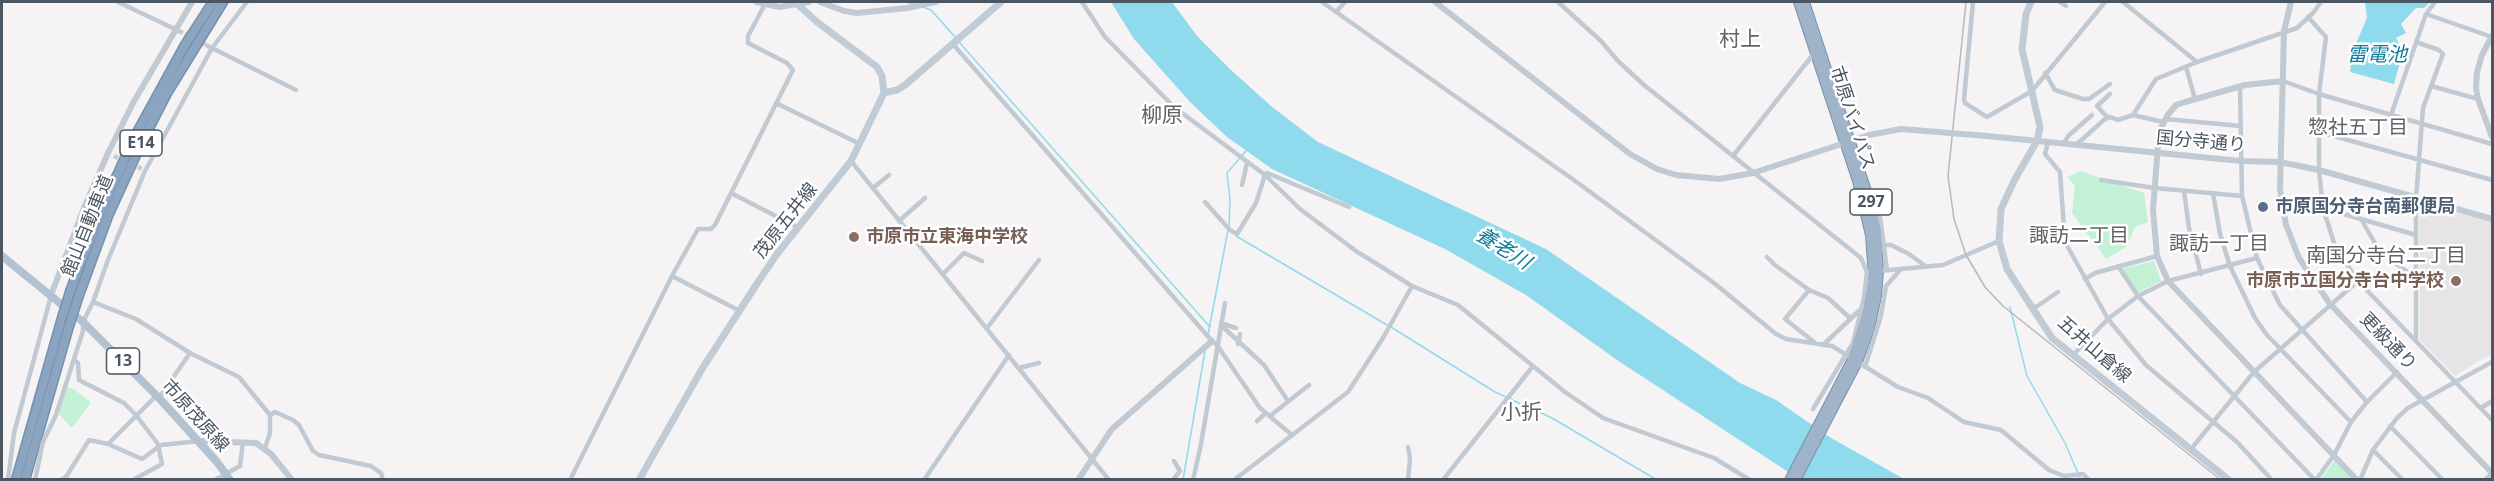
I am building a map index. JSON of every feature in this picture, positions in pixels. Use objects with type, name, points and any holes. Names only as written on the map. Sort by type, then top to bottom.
[{"type":"highway","name":"館山自動車道","points":[[16,480],[71,289],[100,213],[134,138],[185,45],[213,2]]},
{"type":"highway","name":"館山自動車道","points":[[25,480],[69,326],[108,216],[141,142],[182,67],[223,2]]},
{"type":"highway","name":"市原バイパス","points":[[1796,480],[1870,329],[1883,270],[1874,216],[1798,2]]},
{"type":"highway","name":"市原バイパス","points":[[1805,2],[1847,141],[1868,222],[1873,266],[1867,312],[1855,360]]},
{"type":"highway","name":"市原バイパス","points":[[1789,480],[1834,402]]},
{"type":"main road","points":[[797,3],[817,22],[877,67],[882,76],[884,93],[897,90],[905,85],[1001,2]]},
{"type":"main road","points":[[2031,2],[2026,14],[2022,38],[2040,127],[2037,141]]},
{"type":"main road","name":"茂原五井線","points":[[639,480],[697,379],[777,254],[851,161],[884,93]]},
{"type":"main road","name":"五井山倉線","points":[[2037,141],[2014,179],[1999,219],[1999,241],[2007,269],[2052,338],[2229,480]]},
{"type":"main road","name":"市原茂原線","points":[[2,256],[83,322],[158,396],[227,476]]},
{"type":"street","points":[[118,2],[177,30]]},
{"type":"street","points":[[8,480],[14,433],[51,295],[84,208],[192,2]]},
{"type":"street","points":[[35,480],[44,442],[56,415],[83,331],[83,322],[93,302],[143,170],[210,47],[246,2]]},
{"type":"street","points":[[757,2],[779,7],[809,2]]},
{"type":"street","points":[[819,2],[857,13],[907,8],[936,2]]},
{"type":"street","points":[[1082,2],[1105,38],[1174,107],[1265,176],[1300,209],[1388,272],[1412,286],[1458,304],[1578,402],[1603,418],[1714,458],[1750,480]]},
{"type":"street","points":[[1322,2],[1578,183],[1714,283],[1776,334],[1786,339],[1832,346],[1898,387],[1928,398],[1965,422],[2001,430],[2049,470],[2064,476],[2083,474],[2089,480]]},
{"type":"street","points":[[1336,12],[1344,2]]},
{"type":"street","name":"国分寺通り","points":[[1436,2],[1643,162],[1666,172],[1692,178],[1719,179],[1753,172],[1847,141],[1901,129],[2241,161],[2280,162],[2319,170],[2493,219]]},
{"type":"street","points":[[1558,2],[1602,41],[1638,80],[1861,258],[1867,273],[1862,308],[1853,343],[1855,360]]},
{"type":"street","points":[[1973,2],[1965,103],[1987,117],[2031,91],[2104,2]]},
{"type":"street","points":[[2060,2],[2066,6]]},
{"type":"street","points":[[2123,2],[2197,62]]},
{"type":"street","name":"更級通り","points":[[2291,2],[2284,30],[2280,189],[2286,225],[2299,258],[2330,304],[2493,473]]},
{"type":"street","points":[[2133,115],[2156,79],[2284,30],[2297,28],[2321,2]]},
{"type":"street","points":[[2391,115],[2426,14],[2435,2]]},
{"type":"street","points":[[570,480],[672,276],[698,229],[711,228],[715,225],[793,70],[792,66],[748,43],[748,36],[765,4]]},
{"type":"street","points":[[2426,14],[2492,37],[2482,55],[2477,72],[2478,99],[2493,137]]},
{"type":"street","points":[[2308,17],[2326,37],[2319,94],[2319,170],[2323,208],[2335,246],[2358,281],[2493,420]]},
{"type":"street","points":[[2416,42],[2439,50],[2443,54],[2423,108],[2416,199],[2416,341]]},
{"type":"street","points":[[952,43],[1214,343],[1252,399],[1292,435]]},
{"type":"street","points":[[210,47],[296,90]]},
{"type":"street","points":[[1733,156],[1815,52]]},
{"type":"street","points":[[2186,67],[2195,99]]},
{"type":"street","points":[[2045,73],[2055,90],[2083,99],[2089,99],[2110,84]]},
{"type":"street","points":[[2493,144],[2319,94],[2283,81],[2240,87],[2176,105],[2164,120],[2159,132],[2157,153],[2154,229],[2157,256],[2168,281],[2359,480],[2373,450],[2390,426],[2408,408],[2493,362]]},
{"type":"street","points":[[2431,86],[2478,99]]},
{"type":"street","points":[[2240,87],[2242,196],[2248,230],[2257,258],[2280,305],[2367,402]]},
{"type":"street","points":[[2109,94],[2097,106],[2108,118],[2118,120],[2133,115],[2164,120],[2241,126]]},
{"type":"street","points":[[776,102],[860,144]]},
{"type":"street","points":[[2064,143],[2068,136],[2092,115]]},
{"type":"street","points":[[2076,145],[2108,118]]},
{"type":"street","points":[[2319,132],[2493,180]]},
{"type":"street","points":[[2048,142],[2045,154],[2060,172],[2065,242],[2108,319],[2146,365],[2237,442],[2272,480]]},
{"type":"street","points":[[851,161],[1109,480]]},
{"type":"street","points":[[1242,185],[1247,163]]},
{"type":"street","points":[[1205,202],[1230,230],[1237,234],[1256,203],[1267,173],[1348,207]]},
{"type":"street","points":[[873,188],[889,175]]},
{"type":"street","points":[[2101,180],[2155,188],[2242,196]]},
{"type":"street","points":[[2184,191],[2189,228],[2201,274]]},
{"type":"street","points":[[731,193],[784,218],[799,228]]},
{"type":"street","points":[[2213,193],[2220,234],[2230,266],[2255,318],[2280,349],[2351,422]]},
{"type":"street","points":[[899,221],[925,198]]},
{"type":"street","points":[[2323,208],[2416,235]]},
{"type":"street","points":[[1874,216],[1880,217],[1884,245],[1883,270],[1943,265],[1999,241]]},
{"type":"street","points":[[2361,219],[2376,245],[2388,258],[2416,278]]},
{"type":"street","points":[[1884,245],[1891,245],[1909,254],[1924,265]]},
{"type":"street","points":[[943,274],[964,253],[982,261]]},
{"type":"street","points":[[2085,279],[2095,273],[2157,256]]},
{"type":"street","points":[[1767,257],[1809,290],[1828,298],[1850,318]]},
{"type":"street","points":[[2073,356],[2108,319],[2138,296],[2168,281],[2257,258]]},
{"type":"street","points":[[987,328],[1039,260]]},
{"type":"street","points":[[2118,266],[2138,296],[2316,480],[2334,455],[2351,422],[2397,372]]},
{"type":"street","points":[[1814,409],[1855,360],[1881,316],[1886,285],[1901,269]]},
{"type":"street","points":[[672,276],[740,311]]},
{"type":"street","points":[[2191,449],[2254,372],[2358,281]]},
{"type":"street","points":[[1234,480],[1348,392],[1383,338],[1412,286]]},
{"type":"street","points":[[1809,290],[1785,319],[1817,344]]},
{"type":"street","points":[[2032,310],[2058,292]]},
{"type":"street","points":[[93,302],[136,319],[190,353],[239,377],[270,415],[270,433],[265,448]]},
{"type":"street","points":[[1193,480],[1214,343],[1225,303]]},
{"type":"street","points":[[1823,345],[1862,308]]},
{"type":"street","points":[[1221,324],[1236,328]]},
{"type":"street","points":[[1221,324],[1238,344],[1264,365],[1288,401]]},
{"type":"street","points":[[1238,344],[1240,334]]},
{"type":"street","points":[[1078,480],[1118,423],[1214,343]]},
{"type":"street","points":[[108,444],[158,396],[190,353]]},
{"type":"street","points":[[924,480],[1009,355]]},
{"type":"street","points":[[74,359],[78,363],[79,380],[111,395],[136,415],[158,447],[162,464],[133,480]]},
{"type":"street","points":[[1019,368],[1039,363]]},
{"type":"street","points":[[1443,480],[1533,366]]},
{"type":"street","points":[[1257,421],[1309,385]]},
{"type":"street","points":[[2481,408],[2493,401]]},
{"type":"street","points":[[270,415],[275,412],[299,425],[313,451],[319,455],[371,466],[381,473],[383,480]]},
{"type":"street","points":[[2390,426],[2443,480]]},
{"type":"street","points":[[61,480],[66,477],[89,440],[108,444],[142,459],[147,471]]},
{"type":"street","points":[[142,459],[161,445],[199,441],[215,444],[256,443],[265,448],[292,480]]},
{"type":"street","points":[[214,480],[227,476],[240,466],[243,442]]},
{"type":"street","points":[[1408,447],[1410,458],[1408,480]]},
{"type":"street","points":[[2373,450],[2403,480]]},
{"type":"street","points":[[1173,480],[1180,471],[1174,461]]},
{"type":"street","points":[[2485,480],[2493,473]]},
{"type":"shaded area","name":"市原市立国分寺台中学校","points":[[2419,203],[2492,222],[2492,355],[2455,376],[2420,340]]},
{"type":"green space","points":[[2080,171],[2144,193],[2148,222],[2135,227],[2126,247],[2106,259],[2072,213],[2075,186],[2067,177]]},
{"type":"green space","points":[[2154,261],[2161,281],[2137,293],[2120,269]]},
{"type":"green space","points":[[66,388],[72,388],[91,402],[72,428],[55,410]]},
{"type":"green space","points":[[2335,460],[2352,480],[2320,480]]},
{"type":"water","name":"養老川","points":[[1111,2],[1172,2],[1197,36],[1231,70],[1271,106],[1318,142],[1546,249],[1740,383],[1776,400],[1831,438],[1904,479],[1799,479],[1617,360],[1526,295],[1445,249],[1272,169],[1227,137],[1190,102],[1134,39]]},
{"type":"water","name":"雷電池","points":[[2365,2],[2430,2],[2424,8],[2416,8],[2401,24],[2406,33],[2396,38],[2403,52],[2394,84],[2350,72],[2352,53],[2367,18]]},
{"type":"waterway","points":[[906,2],[913,4]]},
{"type":"waterway","points":[[923,7],[931,10],[956,38]]},
{"type":"waterway","points":[[959,42],[1210,327]]},
{"type":"waterway","points":[[1229,226],[1230,200],[1227,173],[1246,151]]},
{"type":"waterway","points":[[1208,335],[1228,230]]},
{"type":"waterway","points":[[1236,236],[1387,325]]},
{"type":"waterway","points":[[2010,307],[2027,376],[2065,443],[2081,480]]},
{"type":"waterway","points":[[1391,327],[1495,392],[1552,418],[1657,480]]},
{"type":"waterway","points":[[1183,480],[1205,351]]},
{"type":"tunnel","points":[[179,31],[208,46]]},
{"type":"tunnel","points":[[114,156],[142,169]]},
{"type":"railway","points":[[1966,2],[1948,176],[1954,219],[1966,255],[1985,287],[2003,306],[2221,480]]},
{"type":"place","name":"市原国分寺台南郵便局","points":[[2263,207]]},
{"type":"place","name":"市原市立東海中学校","points":[[854,237]]},
{"type":"place","name":"市原市立国分寺台中学校","points":[[2456,281]]},
{"type":"district","name":"村上","points":[[1740,40]]},
{"type":"district","name":"柳原","points":[[1162,116]]},
{"type":"district","name":"惣社五丁目","points":[[2358,128]]},
{"type":"district","name":"諏訪二丁目","points":[[2079,236]]},
{"type":"district","name":"諏訪一丁目","points":[[2219,244]]},
{"type":"district","name":"南国分寺台二丁目","points":[[2386,256]]},
{"type":"district","name":"小折","points":[[1521,413]]}]
